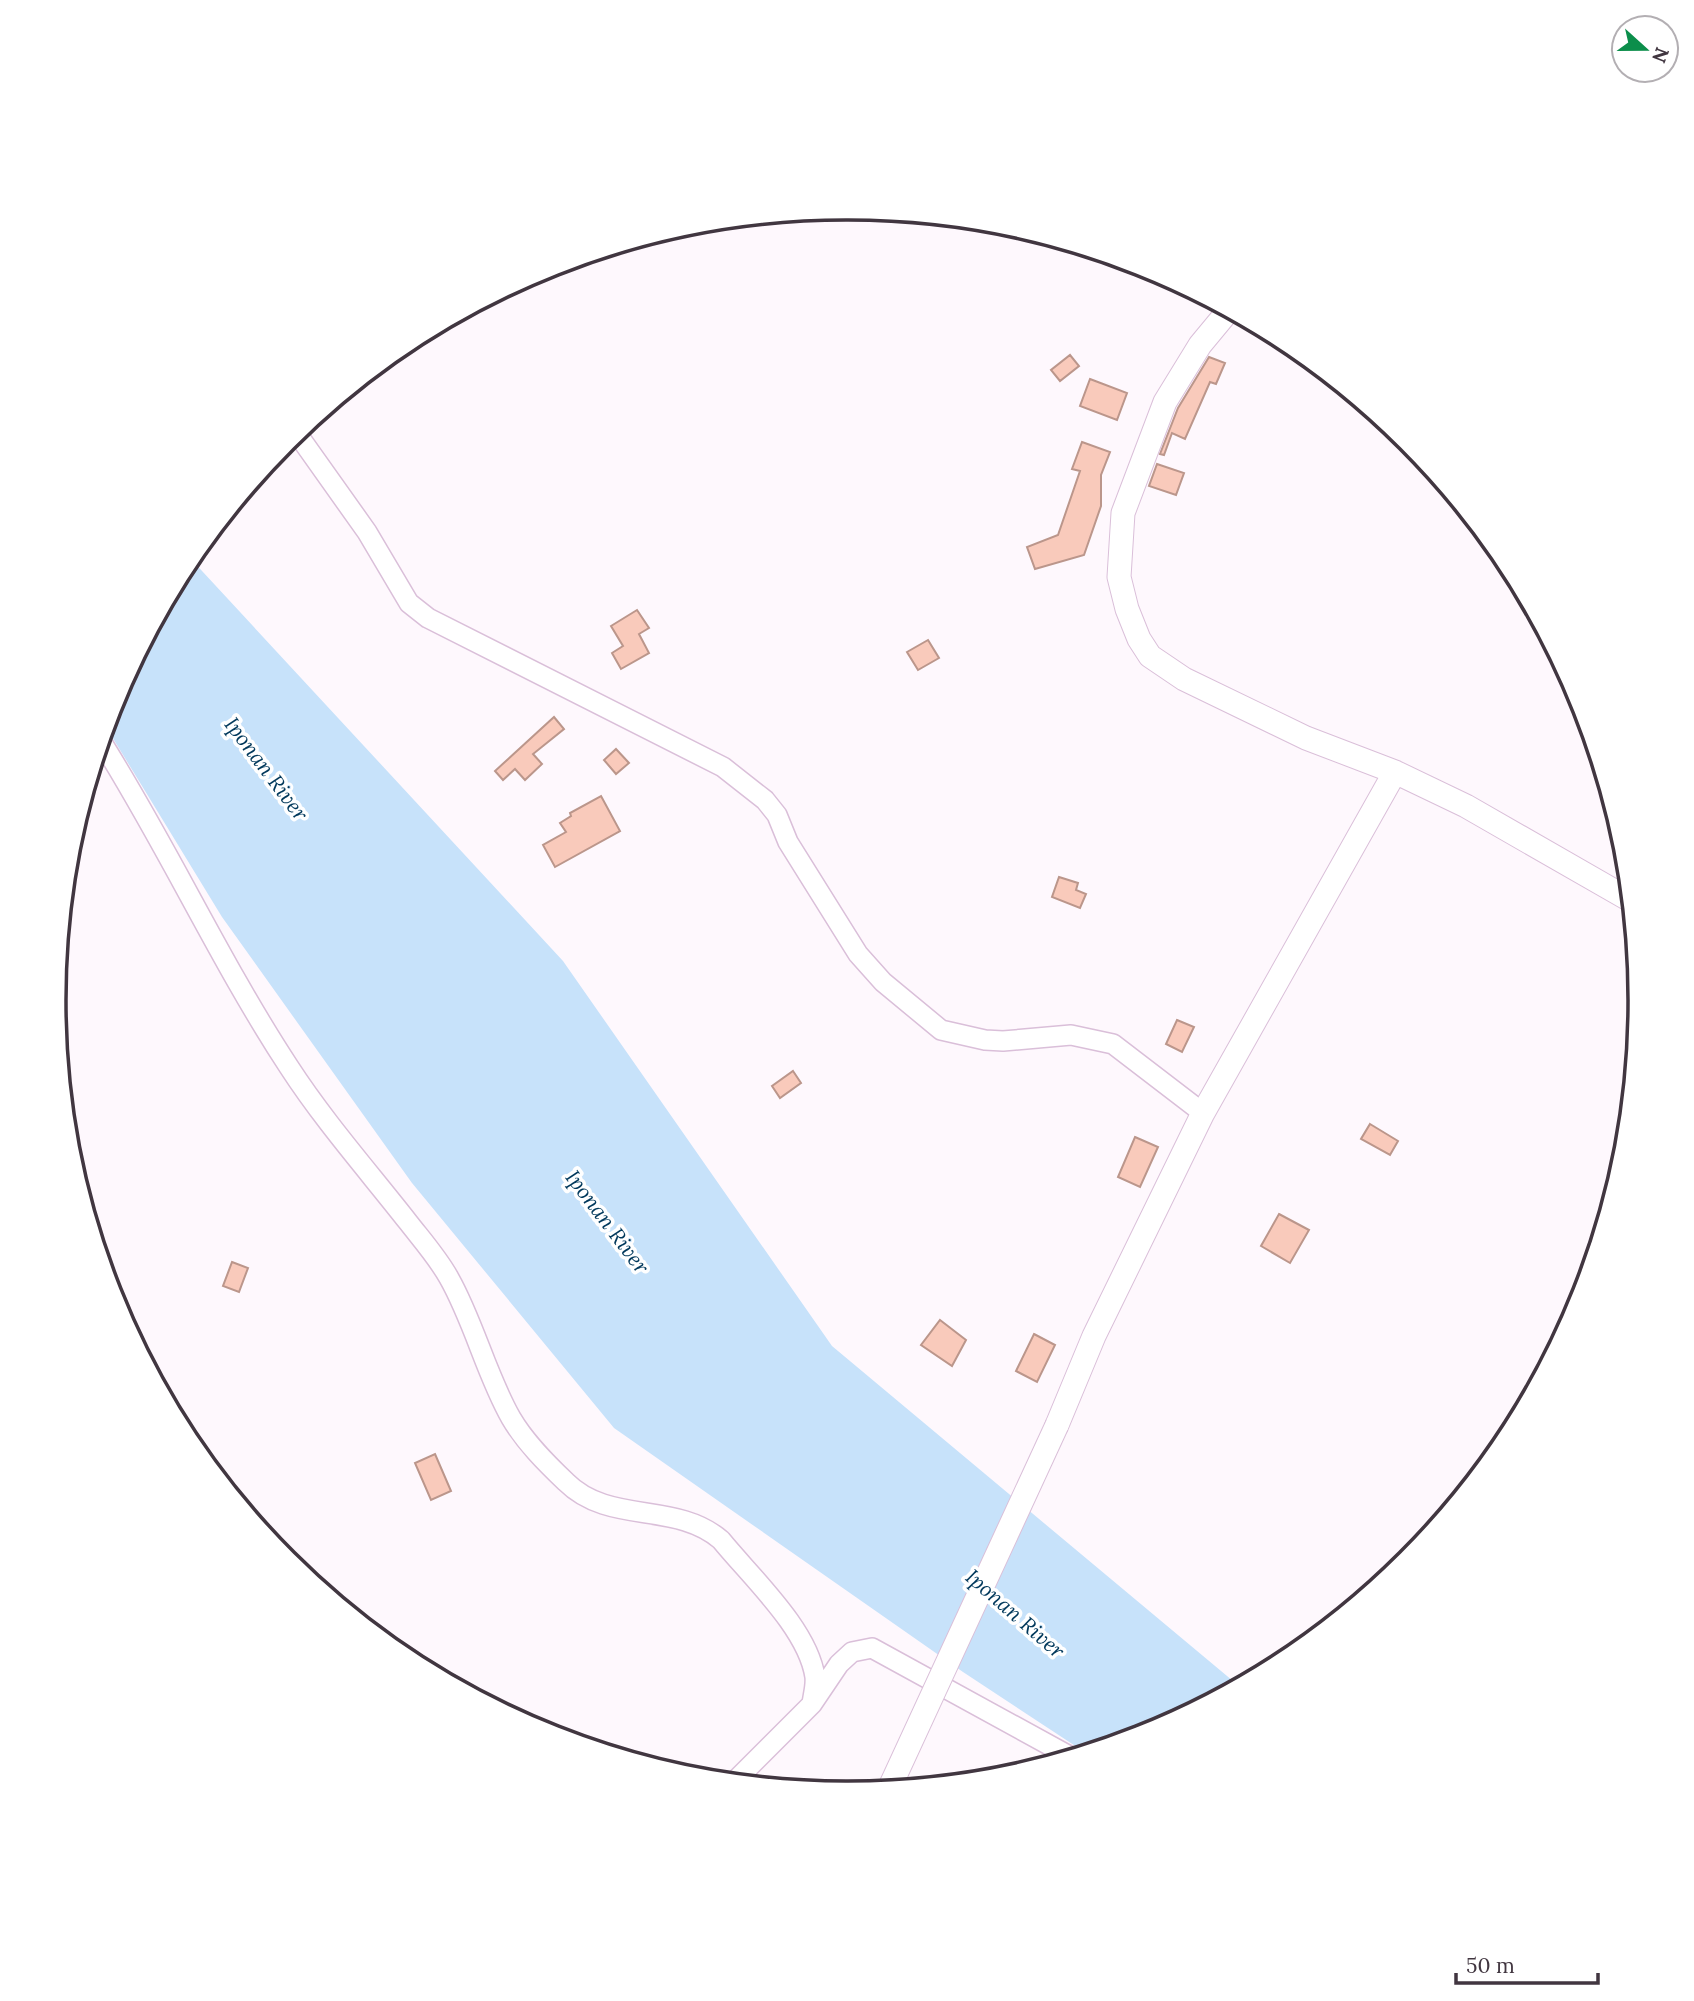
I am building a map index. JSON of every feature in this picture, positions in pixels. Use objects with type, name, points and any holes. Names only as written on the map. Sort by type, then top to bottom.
[{"type":"street","points":[[1223,317],[1200,345],[1165,402],[1123,513],[1119,577],[1127,609],[1139,639],[1150,656],[1184,679],[1306,738],[1395,772],[1466,806],[1620,894]]},
{"type":"street","points":[[303,442],[368,532],[409,603],[428,618],[723,766],[765,800],[858,954],[883,982],[941,1030],[985,1040],[1071,1035],[1113,1044],[1203,1113]]},
{"type":"street","points":[[108,751],[246,1000],[290,1070],[449,1278],[511,1417],[530,1444],[567,1484],[589,1501],[626,1512],[683,1520],[709,1530],[798,1636],[811,1661],[815,1680],[812,1704]]},
{"type":"street","points":[[894,1779],[1057,1425],[1094,1336],[1203,1113],[1395,772]]},
{"type":"street","points":[[742,1774],[812,1704],[839,1664],[852,1652],[872,1648],[1060,1751]]},
{"type":"water","name":"Iponan River","points":[[198,567],[563,961],[832,1346],[1231,1679],[1146,1722],[1076,1746],[963,1672],[614,1428],[412,1183],[222,917],[113,738],[147,655]]},
{"type":"building","points":[[1070,355],[1079,366],[1060,381],[1051,370]]},
{"type":"building","points":[[1209,357],[1225,363],[1216,384],[1210,382],[1185,439],[1172,433],[1164,455],[1160,454],[1178,408]]},
{"type":"building","points":[[1090,379],[1127,393],[1117,420],[1080,406]]},
{"type":"building","points":[[1082,442],[1110,452],[1101,475],[1101,506],[1084,555],[1035,569],[1027,547],[1058,535],[1080,471],[1072,469]]},
{"type":"building","points":[[1157,464],[1184,473],[1176,495],[1149,486]]},
{"type":"building","points":[[637,610],[649,628],[639,634],[649,653],[621,669],[612,653],[623,646],[611,626]]},
{"type":"building","points":[[928,640],[939,658],[918,670],[907,652]]},
{"type":"building","points":[[554,717],[564,729],[533,754],[542,764],[525,780],[515,769],[503,780],[495,771]]},
{"type":"building","points":[[616,749],[629,763],[616,774],[604,760]]},
{"type":"building","points":[[601,796],[620,831],[555,867],[543,845],[566,832],[560,823],[571,816],[570,813]]},
{"type":"building","points":[[1059,877],[1078,883],[1076,890],[1086,894],[1080,908],[1052,897]]},
{"type":"building","points":[[1177,1020],[1194,1027],[1182,1052],[1166,1044]]},
{"type":"building","points":[[793,1071],[801,1083],[780,1098],[772,1086]]},
{"type":"building","points":[[1370,1124],[1398,1141],[1390,1155],[1361,1139]]},
{"type":"building","points":[[1135,1137],[1158,1147],[1140,1187],[1118,1177]]},
{"type":"building","points":[[1279,1214],[1309,1230],[1290,1263],[1261,1246]]},
{"type":"building","points":[[232,1262],[248,1268],[239,1292],[223,1286]]},
{"type":"building","points":[[940,1320],[966,1340],[952,1366],[921,1345]]},
{"type":"building","points":[[1034,1334],[1055,1345],[1037,1382],[1016,1371]]},
{"type":"building","points":[[435,1454],[451,1491],[431,1500],[415,1463]]}]
